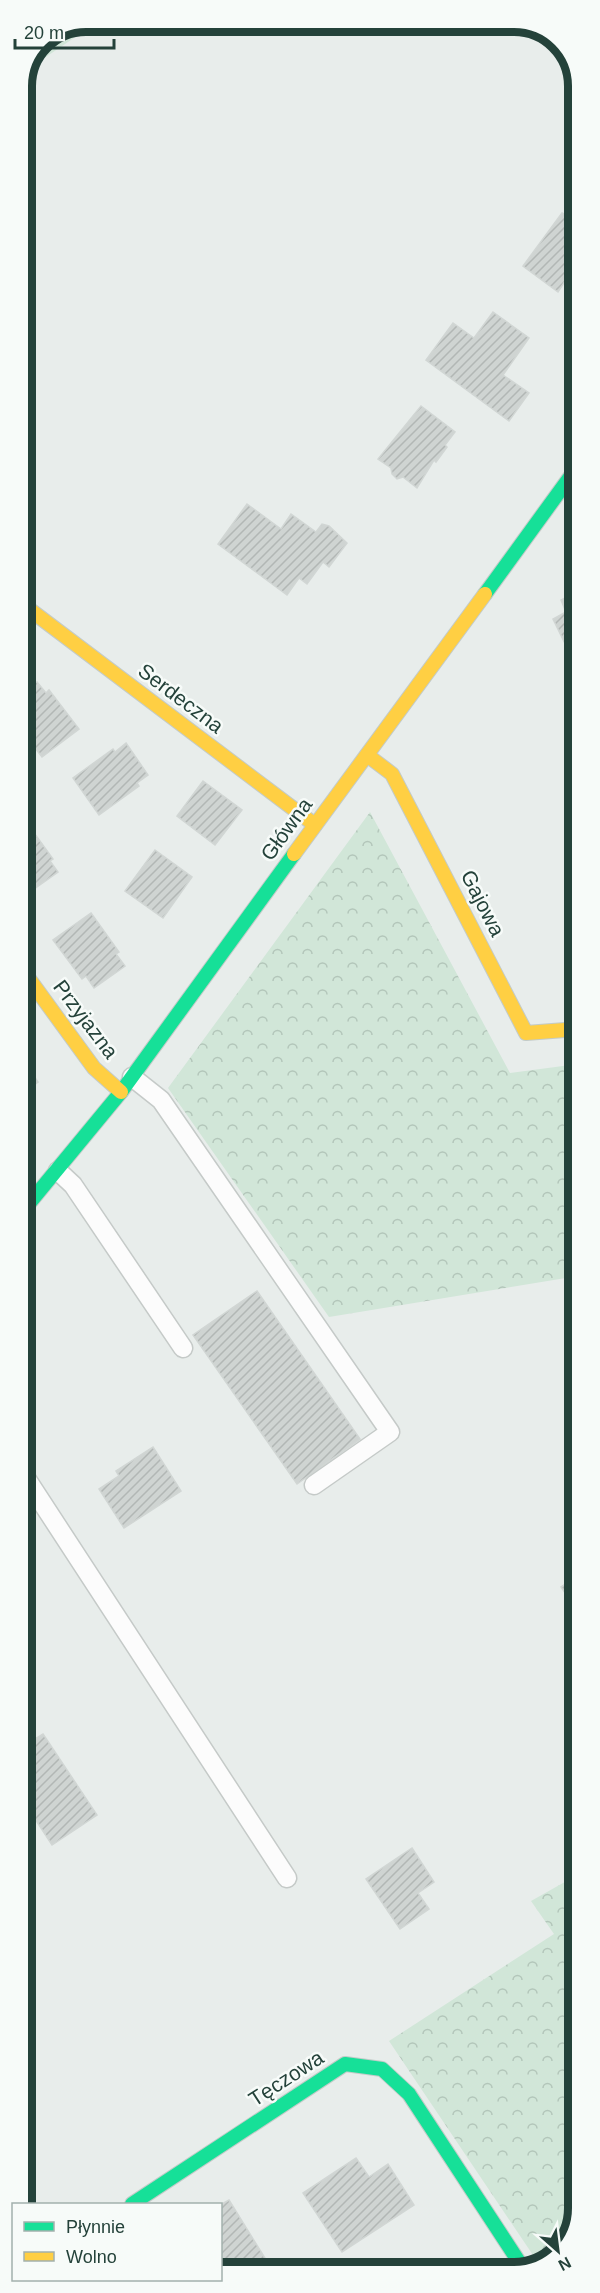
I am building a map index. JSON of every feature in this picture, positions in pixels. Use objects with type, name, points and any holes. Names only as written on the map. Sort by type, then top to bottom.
[{"type":"street","name":"Główna","points":[[32,1201],[126,1085],[568,480]]},
{"type":"street","name":"Serdeczna","points":[[32,611],[315,825]]},
{"type":"street","name":"Gajowa","points":[[367,755],[392,774],[526,1034],[568,1030]]},
{"type":"street","name":"Przyjazna","points":[[32,983],[94,1068],[126,1085]]},
{"type":"street","name":"Tęczowa","points":[[135,2203],[345,2064],[382,2069],[409,2094],[519,2261]]},
{"type":"lane","points":[[126,1085],[161,1100],[390,1432],[314,1485]]},
{"type":"lane","points":[[58,1171],[73,1185],[183,1348]]},
{"type":"lane","points":[[32,1487],[287,1878]]},
{"type":"green space","points":[[82,32],[37,63],[47,47],[55,41]]},
{"type":"green space","points":[[370,812],[510,1073],[568,1065],[568,1278],[329,1317],[168,1088]]},
{"type":"green space","points":[[568,1880],[568,2208],[566,2225],[561,2235],[550,2248],[534,2257],[389,2041],[554,1934],[531,1901]]},
{"type":"building","points":[[562,213],[568,216],[568,279],[558,292],[523,266]]},
{"type":"building","points":[[493,312],[529,338],[503,375],[529,393],[509,421],[426,360],[453,323],[474,338]]},
{"type":"building","points":[[421,406],[455,432],[445,445],[447,447],[436,462],[434,460],[417,488],[403,477],[397,479],[392,474],[391,468],[378,459]]},
{"type":"building","points":[[247,504],[281,529],[291,514],[316,532],[322,524],[329,526],[347,543],[329,567],[323,562],[307,584],[299,578],[287,595],[218,544]]},
{"type":"building","points":[[568,596],[568,650],[553,619],[566,612],[561,600]]},
{"type":"building","points":[[37,682],[46,693],[49,690],[79,729],[42,757],[32,744],[32,685]]},
{"type":"building","points":[[126,743],[148,775],[137,783],[139,786],[99,815],[73,778],[113,749],[115,752]]},
{"type":"building","points":[[203,781],[242,810],[215,845],[177,816]]},
{"type":"building","points":[[32,830],[53,859],[50,861],[58,872],[32,890]]},
{"type":"building","points":[[155,850],[192,877],[163,918],[125,891]]},
{"type":"building","points":[[91,913],[119,952],[116,954],[125,966],[94,988],[86,976],[82,979],[53,940]]},
{"type":"building","points":[[32,1073],[38,1082],[32,1086]]},
{"type":"building","points":[[257,1291],[360,1439],[297,1484],[193,1335]]},
{"type":"building","points":[[153,1447],[181,1491],[124,1528],[99,1489],[119,1476],[116,1471]]},
{"type":"building","points":[[568,1582],[568,1597],[561,1587]]},
{"type":"building","points":[[43,1734],[97,1815],[52,1845],[32,1814],[32,1741]]},
{"type":"building","points":[[412,1848],[434,1882],[418,1893],[429,1909],[400,1929],[366,1879]]},
{"type":"building","points":[[356,2158],[369,2177],[388,2164],[414,2205],[342,2252],[303,2193]]},
{"type":"building","points":[[229,2200],[267,2261],[222,2261],[222,2204]]},
{"type":"traffic: fast","points":[[485,594],[568,480]]},
{"type":"traffic: fast","points":[[32,1200],[121,1092],[294,854]]},
{"type":"traffic: fast","points":[[134,2203],[345,2064],[382,2069],[409,2094],[519,2261]]},
{"type":"traffic: slow","points":[[294,854],[485,594]]},
{"type":"traffic: slow","points":[[32,611],[315,825]]},
{"type":"traffic: slow","points":[[367,755],[392,774],[526,1033],[568,1030]]},
{"type":"traffic: slow","points":[[32,983],[94,1068],[121,1092]]}]
